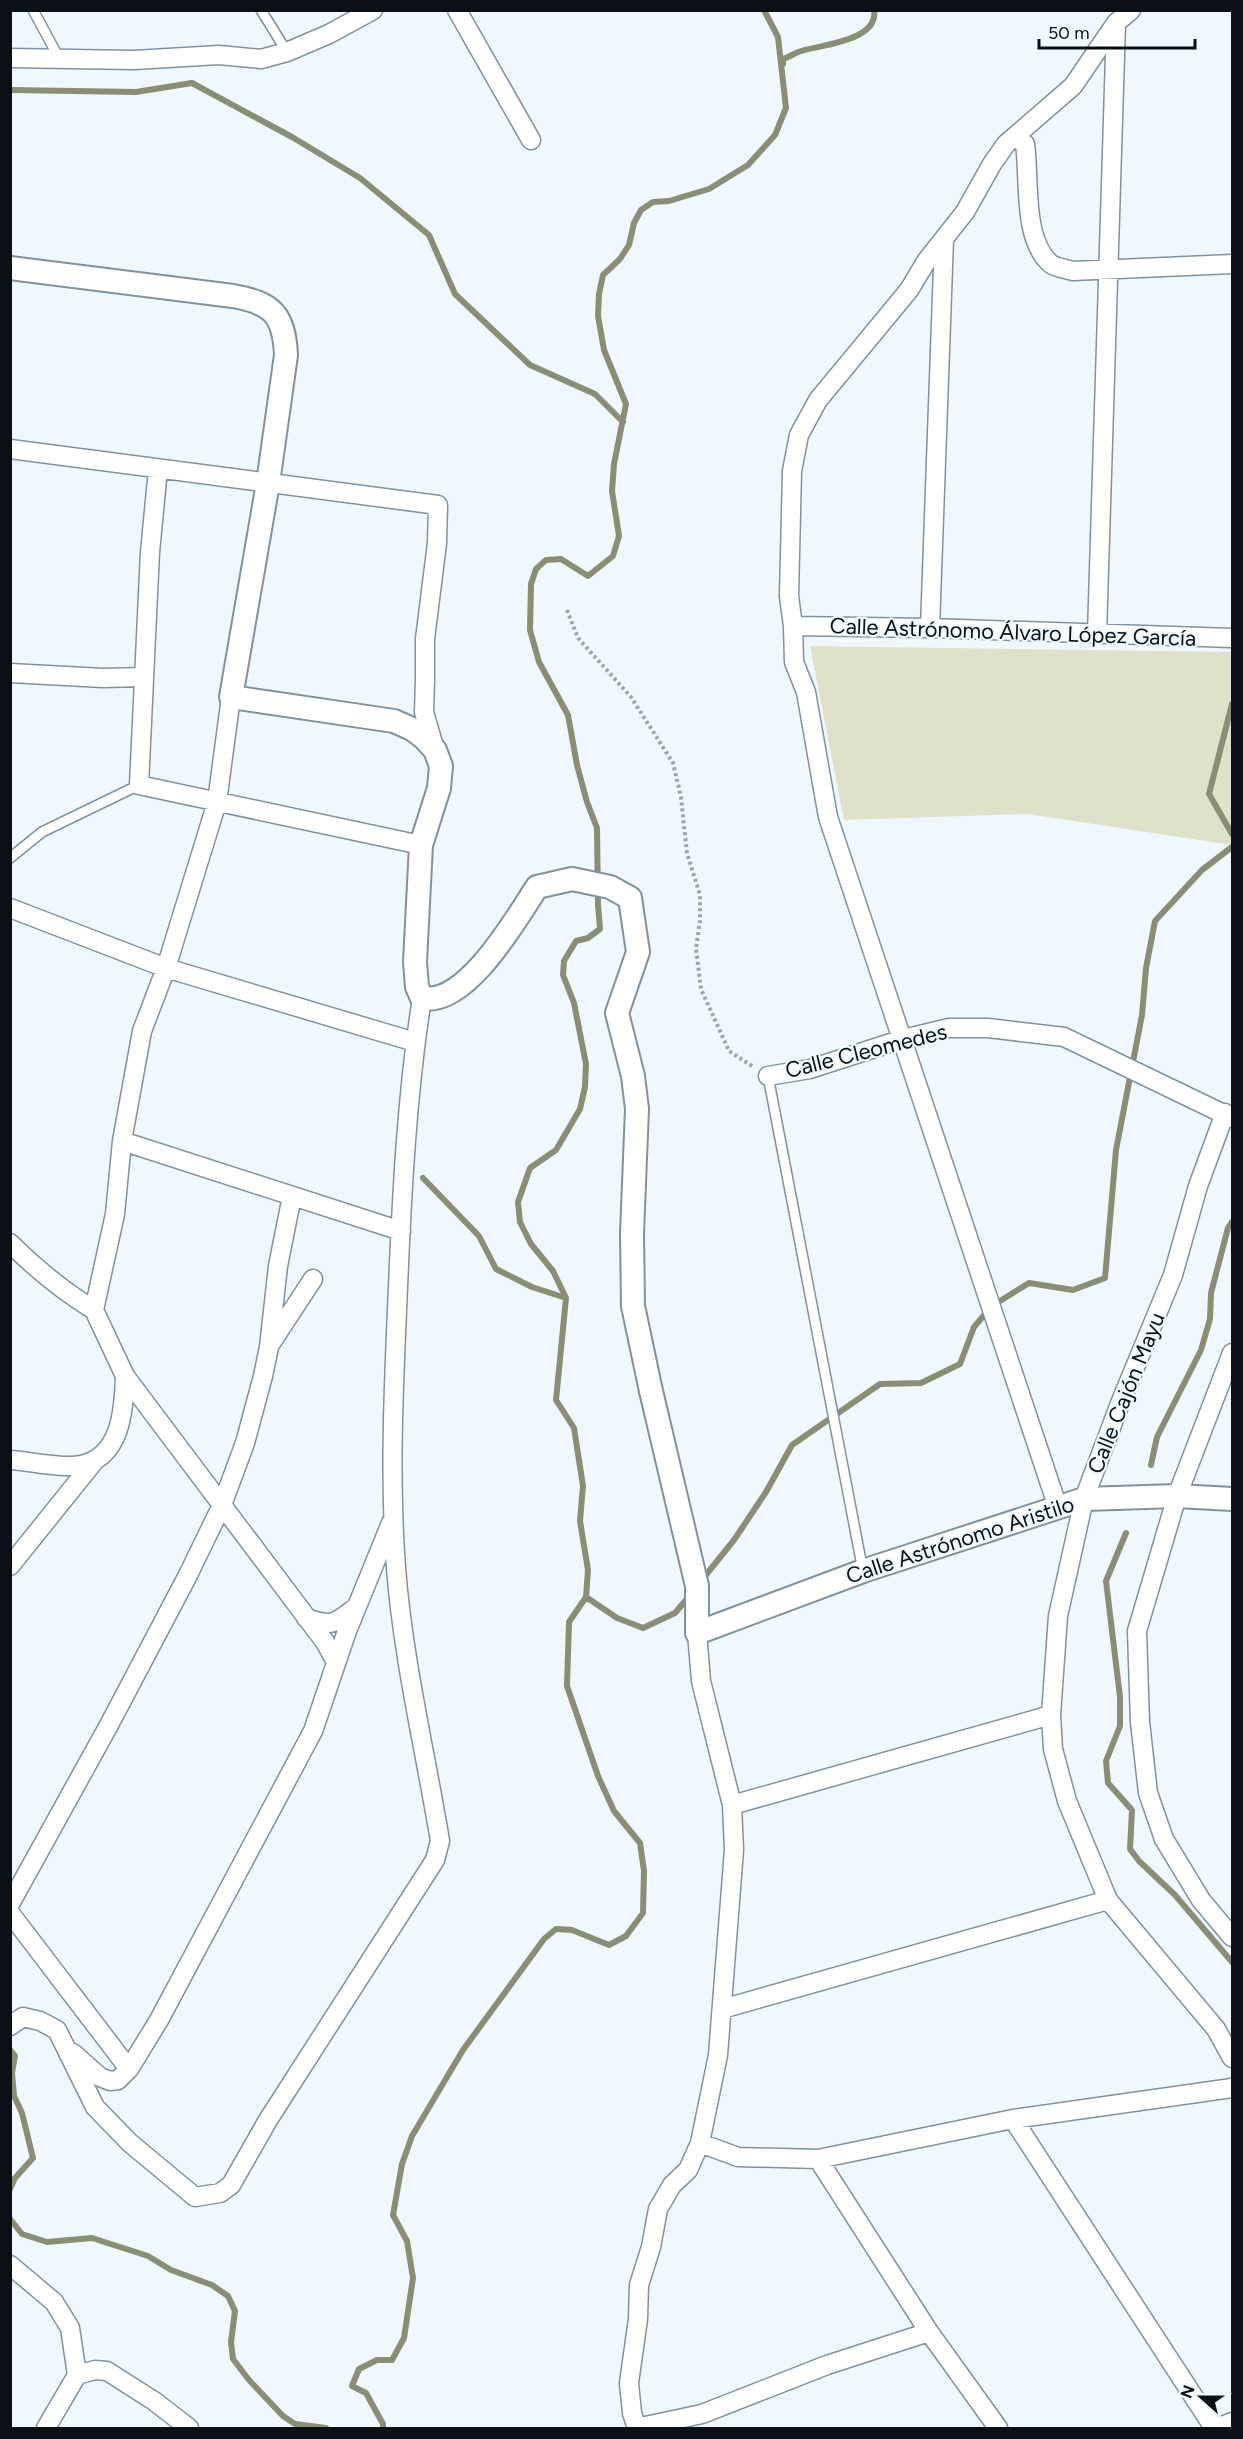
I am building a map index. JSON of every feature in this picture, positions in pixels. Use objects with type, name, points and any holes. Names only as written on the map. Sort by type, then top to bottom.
[{"type":"street","points":[[10,58],[134,60],[219,55],[261,59],[287,52],[329,34],[373,10]]},
{"type":"street","points":[[457,10],[531,140]]},
{"type":"street","points":[[1058,1508],[828,817],[806,692],[794,662],[794,627],[789,585],[792,471],[799,435],[818,400],[909,290],[965,212],[1006,144],[1073,86],[1116,23],[1131,10]]},
{"type":"street","points":[[1097,634],[1116,23]]},
{"type":"street","points":[[1015,137],[1025,144],[1030,225],[1040,249],[1052,264],[1073,271],[1233,264]]},
{"type":"street","points":[[930,628],[944,239]]},
{"type":"street","points":[[10,268],[253,300],[267,306],[280,319],[285,335],[286,355],[268,483],[231,697],[217,802],[166,968],[142,1031],[122,1141],[115,1214],[94,1310]]},
{"type":"street","points":[[10,449],[438,505],[437,543],[425,639],[424,712],[441,766],[439,789],[421,845],[415,962],[417,987],[422,998],[415,1042],[400,1231],[394,1382],[396,1569],[409,1671],[440,1841],[435,1860],[268,2120],[231,2185],[220,2193],[195,2197],[130,2143],[95,2107],[57,2030],[40,2021],[23,2017],[10,2026]]},
{"type":"street","points":[[158,469],[150,552],[139,785],[421,845]]},
{"type":"street","name":"Calle Astrónomo Álvaro López García","points":[[794,627],[930,628],[1233,638]]},
{"type":"street","points":[[10,673],[103,678],[144,677]]},
{"type":"street","points":[[231,697],[394,722],[412,729],[435,750]]},
{"type":"street","points":[[422,998],[434,1000],[448,995],[469,979],[505,936],[537,887],[572,879],[610,887],[630,898],[638,952],[617,1013],[633,1076],[637,1109],[632,1233],[633,1306],[697,1586],[697,1633],[701,1681],[732,1805],[734,1850],[718,2055],[700,2143],[688,2170],[672,2185],[658,2209],[651,2247],[639,2285],[638,2319],[629,2383],[632,2414],[637,2428],[702,2414],[827,2365],[929,2332]]},
{"type":"street","points":[[10,908],[166,968],[415,1042]]},
{"type":"street","name":"Calle Cleomedes","points":[[768,1076],[810,1069],[903,1039],[949,1028],[988,1028],[1064,1037],[1229,1115]]},
{"type":"street","name":"Calle Cajón Mayu","points":[[1229,1115],[1198,1186],[1173,1275],[1121,1401],[1084,1499],[1058,1616],[1051,1715],[1053,1749],[1067,1802],[1108,1900],[1216,2029],[1233,2058]]},
{"type":"street","points":[[122,1141],[400,1231]]},
{"type":"street","points":[[10,1904],[18,1870],[109,1725],[222,1505],[245,1443],[269,1347],[278,1266],[292,1196]]},
{"type":"street","points":[[10,1243],[34,1267],[74,1298],[94,1310],[125,1376],[325,1642],[336,1662]]},
{"type":"street","points":[[269,1347],[313,1279]]},
{"type":"street","points":[[1233,1353],[1177,1496],[1137,1631],[1140,1722],[1148,1793],[1164,1839],[1202,1900],[1233,1937]]},
{"type":"street","points":[[10,1566],[96,1459],[111,1446],[121,1422],[125,1376]]},
{"type":"street","points":[[10,1460],[80,1466],[96,1459]]},
{"type":"street","name":"Calle Astrónomo Aristilo","points":[[697,1633],[863,1571],[1084,1499],[1177,1496],[1233,1498]]},
{"type":"street","points":[[67,2048],[100,2077],[110,2081],[118,2080],[129,2069],[199,1948],[313,1731],[336,1662],[394,1512]]},
{"type":"street","points":[[306,1618],[325,1625],[338,1622],[357,1606]]},
{"type":"street","points":[[732,1805],[1051,1715]]},
{"type":"street","points":[[722,2009],[1108,1900]]},
{"type":"street","points":[[10,1913],[129,2069]]},
{"type":"street","points":[[700,2143],[738,2157],[818,2159],[1013,2119],[1233,2088]]},
{"type":"street","points":[[1013,2119],[1215,2428],[1233,2422]]},
{"type":"street","points":[[818,2159],[929,2332],[998,2428]]},
{"type":"street","points":[[10,2265],[54,2302],[70,2328],[77,2375],[46,2428]]},
{"type":"street","points":[[77,2375],[94,2370],[107,2371],[154,2401],[189,2428]]},
{"type":"lane","points":[[33,10],[59,58]]},
{"type":"lane","points":[[261,10],[287,52]]},
{"type":"lane","points":[[10,858],[42,832],[139,785]]},
{"type":"lane","points":[[768,1076],[863,1571]]},
{"type":"path","points":[[567,610],[578,638],[631,697],[673,763],[681,797],[687,853],[700,895],[700,921],[696,949],[701,988],[729,1051],[768,1076]]},
{"type":"green space","points":[[810,646],[1232,652],[1232,845],[1028,814],[844,820]]},
{"type":"waterway","points":[[383,2428],[366,2393],[352,2386],[359,2369],[377,2360],[392,2360],[404,2338],[413,2278],[407,2241],[393,2215],[402,2164],[412,2136],[463,2050],[544,1939],[556,1929],[572,1930],[609,1945],[626,1936],[643,1913],[644,1871],[640,1843],[614,1811],[598,1776],[567,1686],[569,1622],[586,1597],[588,1570],[580,1521],[583,1486],[574,1428],[556,1400],[566,1298],[553,1271],[531,1244],[520,1222],[518,1202],[530,1168],[556,1150],[580,1109],[585,1087],[586,1064],[574,1003],[563,975],[564,961],[576,941],[588,938],[600,929],[597,828],[577,765],[568,715],[539,662],[530,630],[531,584],[536,569],[546,560],[561,559],[588,576],[613,556],[619,536],[612,491],[614,464],[626,404],[604,350],[598,316],[603,275],[620,259],[629,245],[634,223],[641,210],[653,202],[669,201],[709,189],[748,165],[775,135],[786,108],[778,37],[764,10]]},
{"type":"waterway","points":[[783,64],[783,59],[799,52],[834,44],[858,35],[867,29],[873,20],[874,10]]},
{"type":"waterway","points":[[10,90],[136,92],[192,83],[292,137],[360,178],[429,235],[455,294],[530,365],[595,394],[623,422]]},
{"type":"waterway","points":[[1232,704],[1209,794],[1232,834]]},
{"type":"waterway","points":[[701,1581],[734,1540],[766,1492],[792,1445],[880,1384],[921,1383],[960,1364],[974,1327],[992,1306],[1029,1283],[1073,1290],[1105,1278],[1116,1150],[1142,1015],[1146,968],[1155,921],[1202,870],[1232,847]]},
{"type":"waterway","points":[[423,1178],[479,1236],[496,1269],[532,1287],[566,1298]]},
{"type":"waterway","points":[[1151,1465],[1157,1437],[1201,1350],[1210,1319],[1211,1293],[1228,1228],[1232,1222]]},
{"type":"waterway","points":[[1126,1533],[1106,1581],[1120,1697],[1120,1726],[1106,1761],[1108,1783],[1132,1810],[1130,1849],[1139,1861],[1175,1895],[1232,1962]]},
{"type":"waterway","points":[[586,1597],[617,1618],[643,1628],[675,1613],[691,1594]]},
{"type":"waterway","points":[[10,2050],[15,2056],[12,2073],[14,2096],[22,2113],[33,2158],[15,2178],[10,2189]]},
{"type":"waterway","points":[[10,2219],[22,2234],[47,2242],[92,2238],[148,2256],[171,2270],[212,2285],[228,2296],[235,2311],[231,2342],[233,2359],[249,2380],[283,2416],[295,2424],[326,2428]]}]
